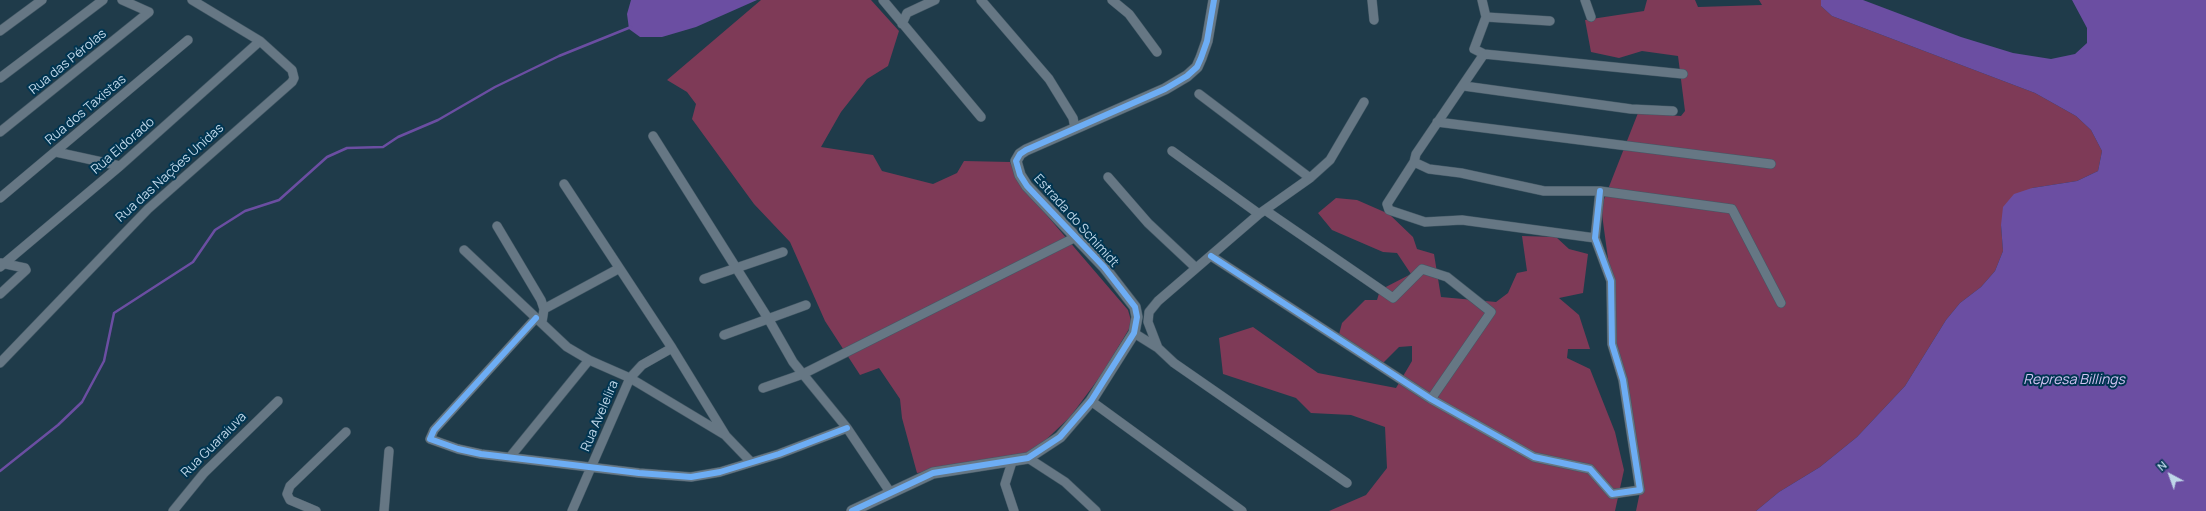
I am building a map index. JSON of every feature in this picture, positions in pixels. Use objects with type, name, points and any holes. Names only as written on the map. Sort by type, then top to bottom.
[{"type":"street","points":[[0,31],[42,0]]},
{"type":"street","points":[[0,78],[102,0]]},
{"type":"street","name":"Rua das Pérolas","points":[[0,132],[145,16],[148,11],[122,0]]},
{"type":"street","name":"Rua das Nações Unidas","points":[[0,363],[148,209],[292,82],[294,78],[292,70],[260,41],[192,0]]},
{"type":"street","points":[[883,0],[981,117]]},
{"type":"street","points":[[902,24],[907,13],[935,0]]},
{"type":"street","points":[[981,0],[1049,78],[1072,118],[1076,128]]},
{"type":"street","points":[[1113,0],[1129,14],[1157,52]]},
{"type":"street","name":"Estrada do Schimidt","points":[[852,511],[890,492],[933,474],[964,468],[1012,462],[1028,458],[1060,437],[1091,401],[1134,333],[1137,317],[1135,307],[1104,267],[1027,186],[1018,170],[1016,161],[1020,154],[1026,150],[1165,89],[1188,76],[1197,67],[1207,41],[1214,0]]},
{"type":"street","points":[[1372,0],[1374,20]]},
{"type":"street","points":[[1482,0],[1486,17],[1474,49],[1484,54],[1683,74]]},
{"type":"street","points":[[1585,0],[1591,17]]},
{"type":"street","points":[[1486,17],[1550,21]]},
{"type":"street","name":"Rua dos Taxistas","points":[[0,198],[188,40]]},
{"type":"street","name":"Rua Eldorado","points":[[1,265],[120,166],[260,41]]},
{"type":"street","points":[[1484,54],[1464,86],[1437,122],[1387,204],[1389,210],[1425,222],[1462,220],[1595,238]]},
{"type":"street","points":[[1464,86],[1631,109],[1673,111]]},
{"type":"street","points":[[1199,94],[1310,178]]},
{"type":"street","points":[[1158,348],[1148,322],[1149,312],[1158,301],[1262,212],[1310,178],[1330,160],[1364,102]]},
{"type":"street","points":[[1437,122],[1771,164]]},
{"type":"street","points":[[653,136],[769,320],[793,362],[847,428],[890,492]]},
{"type":"street","points":[[1172,151],[1393,298],[1422,269],[1447,277],[1491,312],[1431,399]]},
{"type":"street","points":[[56,152],[120,166]]},
{"type":"street","points":[[1414,162],[1429,169],[1461,173],[1544,191],[1600,191],[1732,209],[1780,303]]},
{"type":"street","points":[[1108,177],[1148,223],[1196,268]]},
{"type":"street","points":[[564,184],[618,269],[672,348],[726,436],[751,462]]},
{"type":"street","points":[[1211,256],[1431,399],[1534,457],[1590,469],[1612,494],[1640,490],[1623,380],[1612,344],[1610,280],[1595,238],[1600,191]]},
{"type":"street","points":[[497,226],[541,300],[544,309]]},
{"type":"street","points":[[763,388],[803,374],[1076,237]]},
{"type":"street","points":[[464,250],[567,346],[589,360],[630,378],[726,436]]},
{"type":"street","points":[[704,279],[783,252]]},
{"type":"street","points":[[0,294],[24,273],[25,268],[1,265]]},
{"type":"street","points":[[618,269],[544,309],[539,320],[429,437],[435,442],[458,449],[510,457],[639,473],[691,477],[720,472],[799,448],[847,428]]},
{"type":"street","points":[[724,335],[769,320],[806,305]]},
{"type":"street","points":[[1134,333],[1158,348],[1174,364],[1347,484]]},
{"type":"street","name":"Rua Avelelira","points":[[572,511],[593,467],[630,378],[642,365],[672,348]]},
{"type":"street","points":[[510,457],[589,360]]},
{"type":"street","name":"Rua Guaraiuva","points":[[173,511],[204,473],[278,401]]},
{"type":"street","points":[[1091,401],[1242,511]]},
{"type":"street","points":[[316,511],[290,500],[287,494],[290,486],[346,432]]},
{"type":"street","points":[[384,511],[388,451]]},
{"type":"street","points":[[1028,458],[1065,482],[1096,511]]},
{"type":"street","points":[[1012,462],[1005,484],[1014,511]]},
{"type":"shaded area","points":[[761,0],[871,0],[899,31],[888,66],[867,79],[841,112],[821,147],[873,155],[882,171],[933,184],[957,173],[964,161],[1010,162],[1020,184],[1128,310],[1132,324],[1102,374],[1070,417],[1034,451],[1011,461],[917,473],[902,418],[900,399],[879,368],[860,375],[825,321],[790,242],[754,204],[692,119],[696,104],[687,92],[667,80]]},
{"type":"shaded area","points":[[1647,0],[1695,0],[1698,7],[1762,5],[1759,0],[1821,0],[1821,6],[1832,16],[2035,93],[2076,116],[2091,130],[2102,151],[2098,171],[2077,181],[2032,188],[2001,225],[2003,251],[1995,271],[1981,287],[1960,303],[1946,320],[1905,386],[1857,437],[1820,467],[1779,492],[1756,511],[1636,511],[1642,482],[1612,344],[1611,281],[1601,207],[1638,113],[1681,116],[1685,111],[1678,56],[1642,51],[1619,58],[1591,52],[1585,20],[1644,11]]},
{"type":"shaded area","points":[[1336,198],[1357,200],[1389,214],[1413,237],[1417,249],[1434,254],[1441,297],[1496,302],[1508,293],[1517,273],[1527,271],[1522,236],[1556,237],[1569,249],[1588,254],[1583,293],[1559,298],[1579,315],[1590,349],[1568,349],[1567,358],[1590,369],[1615,432],[1624,470],[1615,511],[1329,511],[1366,495],[1387,468],[1385,427],[1351,415],[1311,413],[1296,398],[1223,374],[1219,338],[1253,327],[1318,373],[1396,388],[1412,361],[1412,346],[1399,347],[1383,363],[1338,338],[1342,323],[1365,300],[1377,300],[1380,290],[1411,274],[1397,253],[1383,252],[1332,230],[1318,213]]},
{"type":"water","points":[[631,0],[757,0],[696,27],[662,37],[640,37],[629,29],[627,14]]},
{"type":"water","name":"Represa Billings","points":[[1821,0],[1863,0],[1961,37],[2013,53],[2051,59],[2075,54],[2087,43],[2087,28],[2072,0],[2206,0],[2206,511],[1756,511],[1779,492],[1820,467],[1857,437],[1905,386],[1946,320],[1960,303],[1981,287],[1995,271],[2003,251],[2001,225],[2003,207],[2014,194],[2032,188],[2077,181],[2098,171],[2102,151],[2091,130],[2076,116],[2035,93],[1832,16],[1821,6]]},
{"type":"waterway","points":[[0,471],[58,425],[82,402],[104,361],[114,313],[193,262],[215,230],[245,211],[279,200],[327,157],[347,148],[383,147],[398,137],[438,120],[495,87],[559,56],[631,27]]},
{"type":"cycle path","points":[[852,511],[913,481],[933,473],[1012,462],[1028,458],[1060,437],[1091,401],[1134,333],[1137,317],[1135,307],[1104,267],[1027,186],[1020,175],[1016,161],[1020,154],[1026,150],[1165,89],[1187,76],[1197,67],[1201,58],[1207,41],[1214,0]]},
{"type":"cycle path","points":[[1211,256],[1431,399],[1534,457],[1590,469],[1612,494],[1640,490],[1623,380],[1612,344],[1611,281],[1595,238],[1600,191]]},
{"type":"cycle path","points":[[536,318],[434,430],[430,439],[458,449],[481,454],[639,473],[691,477],[720,472],[779,454],[847,428]]}]
